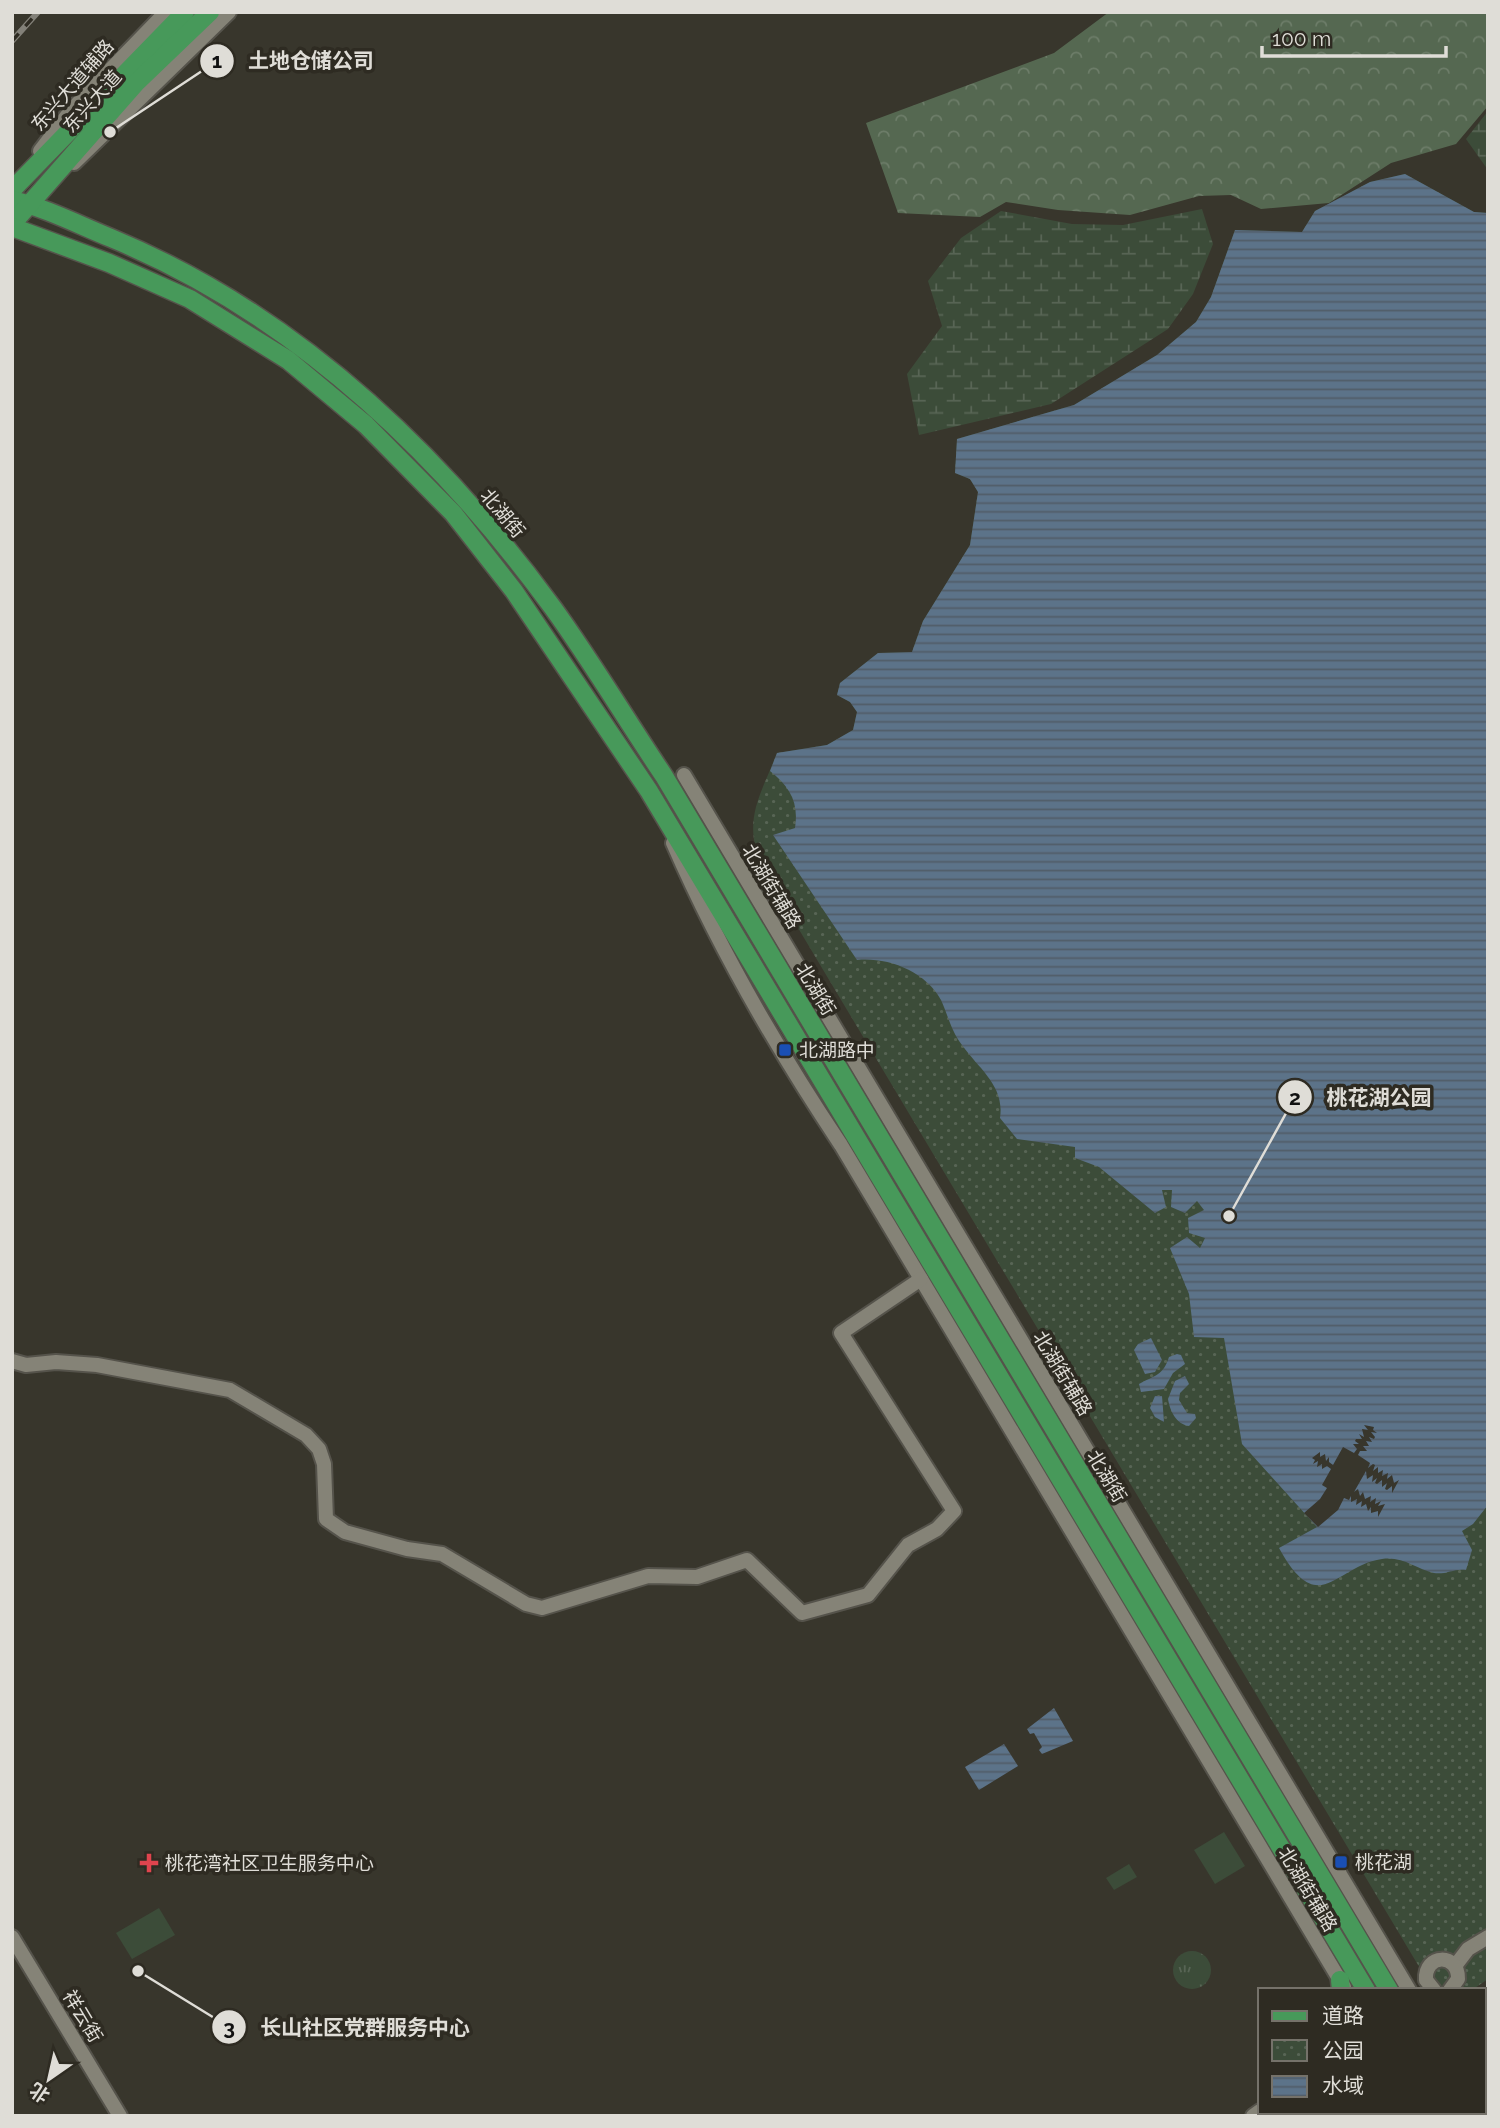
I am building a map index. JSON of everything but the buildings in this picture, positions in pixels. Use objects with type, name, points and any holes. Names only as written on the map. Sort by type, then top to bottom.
[{"type":"main road","name":"东兴大道","points":[[12,189],[185,12]]},
{"type":"main road","name":"东兴大道","points":[[12,225],[20,202],[135,83],[217,16]]},
{"type":"main road","name":"北湖街","points":[[20,202],[163,259],[242,304],[316,357],[405,435],[483,519],[553,609],[664,776],[1388,1988]]},
{"type":"main road","name":"北湖街","points":[[12,225],[109,263],[190,299],[288,360],[366,425],[453,513],[507,581],[649,791],[894,1217],[1236,1790],[1365,1988]]},
{"type":"street","name":"东兴大道辅路","points":[[12,189],[72,109],[166,12]]},
{"type":"street","points":[[217,16],[229,12]]},
{"type":"street","points":[[72,109],[124,72]]},
{"type":"street","name":"北湖街辅路","points":[[684,775],[1408,1988]]},
{"type":"street","points":[[894,1217],[921,1279],[994,1384]]},
{"type":"street","points":[[12,1361],[26,1365],[56,1362],[97,1365],[230,1390],[306,1435],[319,1449],[324,1464],[326,1519],[345,1532],[407,1549],[442,1554],[526,1604],[542,1608],[648,1576],[697,1577],[747,1560],[802,1613],[869,1595],[908,1545],[937,1529],[954,1511],[841,1333],[921,1279]]},
{"type":"street","name":"北湖街辅路","points":[[1236,1790],[1342,1987]]},
{"type":"street","name":"祥云街","points":[[12,1937],[120,2116]]},
{"type":"street","points":[[1455,1966],[1468,1949],[1488,1937]]},
{"type":"street","points":[[1432,1988],[1425,1975],[1432,1962],[1447,1959],[1455,1966],[1458,1979],[1451,1988]]},
{"type":"green space","points":[[1109,12],[1488,12],[1488,106],[1456,144],[1391,163],[1329,203],[1261,209],[1231,195],[1199,196],[1130,215],[1058,210],[1006,202],[980,217],[898,213],[866,123],[1054,53]]},
{"type":"green space","points":[[1488,111],[1488,170],[1466,139]]},
{"type":"green space","points":[[1405,174],[1474,212],[1488,213],[1488,1979],[1475,1988],[1432,1988],[764,871],[757,854],[753,824],[759,798],[777,753],[827,745],[853,730],[857,712],[850,702],[837,695],[840,683],[878,653],[912,652],[923,621],[970,545],[978,492],[970,479],[955,473],[957,439],[1074,405],[1157,355],[1196,322],[1211,297],[1235,230],[1302,232],[1315,211],[1370,182]]},
{"type":"green space","points":[[1202,209],[1213,244],[1193,294],[1168,329],[1051,404],[919,435],[907,374],[942,326],[928,281],[961,238],[1001,211],[1072,224],[1123,225]]},
{"type":"green space","points":[[1224,1832],[1245,1866],[1215,1884],[1194,1850]]},
{"type":"green space","points":[[1129,1864],[1137,1877],[1114,1890],[1106,1878]]},
{"type":"green space","points":[[159,1908],[175,1935],[132,1959],[116,1933]]},
{"type":"green space","points":[[1192,1951],[1205,1957],[1211,1970],[1205,1983],[1192,1989],[1179,1983],[1173,1970],[1179,1957]]},
{"type":"water","points":[[1405,174],[1474,212],[1488,213],[1488,1505],[1473,1524],[1462,1531],[1472,1550],[1466,1570],[1434,1573],[1403,1561],[1382,1559],[1366,1563],[1328,1583],[1317,1585],[1306,1581],[1293,1570],[1279,1548],[1317,1527],[1242,1444],[1224,1338],[1194,1337],[1189,1294],[1170,1248],[1187,1237],[1200,1248],[1205,1238],[1189,1233],[1188,1218],[1204,1210],[1197,1201],[1185,1213],[1171,1207],[1172,1190],[1162,1190],[1166,1207],[1155,1213],[1099,1167],[1075,1158],[1075,1147],[1017,1139],[1000,1118],[999,1096],[995,1087],[958,1040],[934,990],[905,968],[881,961],[857,960],[773,835],[795,828],[796,810],[788,789],[770,771],[777,753],[827,745],[853,730],[857,712],[850,702],[837,695],[840,683],[878,653],[912,652],[923,621],[970,545],[978,492],[970,479],[955,473],[957,439],[1074,405],[1157,355],[1196,322],[1211,297],[1235,230],[1302,232],[1315,211],[1370,182]]},
{"type":"water","points":[[1151,1338],[1162,1360],[1155,1372],[1145,1374],[1134,1350],[1138,1344]]},
{"type":"water","points":[[1181,1355],[1185,1364],[1173,1373],[1164,1389],[1141,1392],[1139,1384],[1158,1374],[1169,1357]]},
{"type":"water","points":[[1185,1376],[1189,1384],[1180,1393],[1179,1400],[1187,1413],[1195,1414],[1196,1418],[1189,1426],[1174,1416],[1168,1399],[1175,1381]]},
{"type":"water","points":[[1155,1396],[1162,1396],[1164,1422],[1155,1417],[1150,1408]]},
{"type":"water","points":[[1054,1708],[1073,1741],[1042,1754],[1039,1750],[1042,1747],[1034,1733],[1030,1734],[1027,1729]]},
{"type":"water","points":[[1004,1744],[1018,1766],[979,1790],[965,1767]]},
{"type":"pier","points":[[1364,1425],[1374,1427],[1373,1430],[1377,1433],[1371,1432],[1374,1439],[1369,1437],[1372,1442],[1366,1441],[1369,1446],[1363,1446],[1367,1451],[1360,1451],[1358,1455],[1370,1463],[1368,1468],[1373,1464],[1373,1471],[1378,1467],[1378,1473],[1383,1470],[1382,1476],[1388,1473],[1387,1479],[1392,1475],[1394,1483],[1399,1480],[1392,1493],[1392,1486],[1385,1489],[1387,1483],[1382,1487],[1382,1480],[1377,1484],[1377,1478],[1372,1482],[1373,1475],[1367,1479],[1366,1471],[1354,1492],[1358,1489],[1360,1496],[1363,1492],[1365,1499],[1371,1496],[1370,1502],[1376,1498],[1375,1504],[1381,1501],[1378,1506],[1385,1504],[1378,1517],[1378,1511],[1371,1513],[1371,1507],[1368,1511],[1366,1504],[1361,1507],[1362,1501],[1356,1505],[1357,1499],[1351,1502],[1351,1496],[1349,1500],[1344,1498],[1338,1510],[1318,1527],[1304,1513],[1320,1499],[1327,1488],[1322,1485],[1331,1469],[1327,1466],[1322,1469],[1322,1464],[1317,1467],[1318,1461],[1313,1464],[1315,1460],[1312,1458],[1320,1452],[1320,1457],[1325,1454],[1326,1461],[1329,1457],[1329,1462],[1333,1465],[1343,1447],[1354,1453],[1357,1449],[1353,1444],[1359,1444],[1356,1439],[1362,1439],[1359,1434],[1364,1437],[1362,1429],[1368,1430]]},
{"type":"railway","points":[[12,41],[38,12]]},
{"type":"place","name":"土地仓储公司","points":[[110,132]]},
{"type":"place","name":"北湖路中","points":[[785,1050]]},
{"type":"place","name":"桃花湖公园","points":[[1229,1216]]},
{"type":"place","name":"桃花湖","points":[[1341,1862]]},
{"type":"place","name":"桃花湾社区卫生服务中心","points":[[149,1863]]},
{"type":"place","name":"长山社区党群服务中心","points":[[138,1971]]}]
